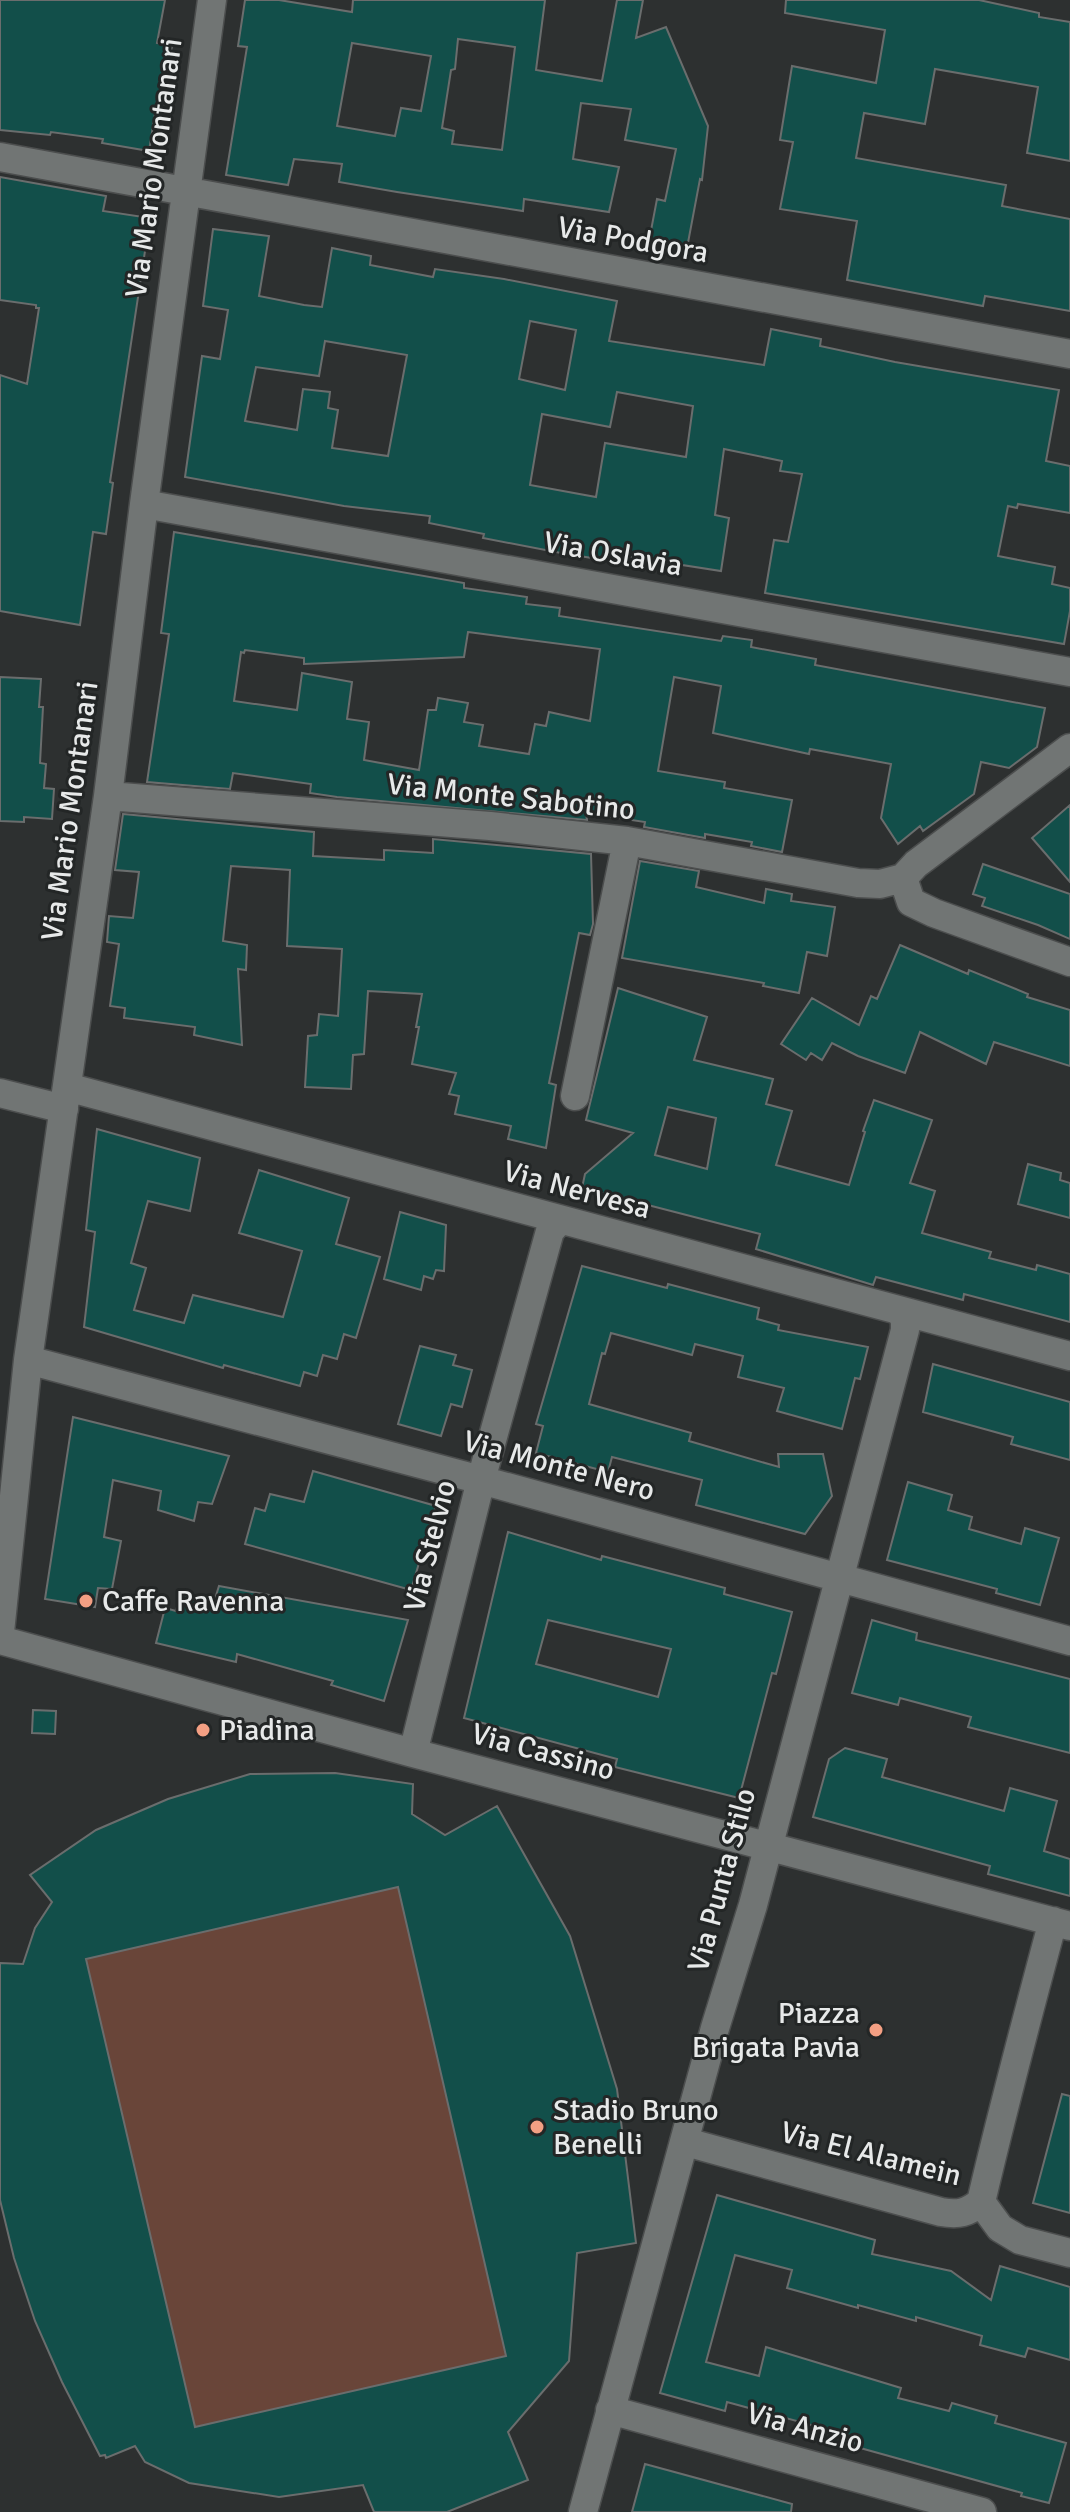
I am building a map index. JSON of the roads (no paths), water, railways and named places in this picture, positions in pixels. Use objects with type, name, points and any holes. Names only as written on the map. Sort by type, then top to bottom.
[{"type":"street","name":"Via Mario Montanari","points":[[0,1632],[28,1360],[108,796],[212,0]]},
{"type":"street","name":"Via Podgora","points":[[0,157],[1070,354]]},
{"type":"street","name":"Via Oslavia","points":[[144,504],[1070,672]]},
{"type":"street","points":[[1070,748],[928,855],[903,878],[911,902],[1070,962]]},
{"type":"street","name":"Via Monte Sabotino","points":[[108,796],[490,826],[627,841],[858,883],[880,884],[903,878]]},
{"type":"street","points":[[575,1096],[627,841]]},
{"type":"street","name":"Via Nervesa","points":[[0,1093],[65,1098],[560,1220],[1070,1356]]},
{"type":"street","name":"Via Stelvio","points":[[413,1753],[481,1480],[550,1231],[560,1220]]},
{"type":"street","name":"Via Punta Stilo","points":[[583,2512],[768,1845],[905,1330],[905,1319],[900,1312]]},
{"type":"street","name":"Via Monte Nero","points":[[28,1360],[1070,1641]]},
{"type":"street","name":"Via Cassino","points":[[0,1640],[413,1753],[1062,1923]]},
{"type":"street","points":[[981,2202],[1002,2111],[1062,1923]]},
{"type":"street","name":"Via El Alamein","points":[[686,2142],[941,2212],[968,2212],[981,2202],[1000,2228],[1020,2240],[1070,2253]]},
{"type":"street","name":"Via Anzio","points":[[610,2410],[982,2512]]},
{"type":"place","name":"Caffe Ravenna","points":[[86,1601]]},
{"type":"place","name":"Piadina","points":[[203,1730]]},
{"type":"place","name":"Piazza Brigata Pavia","points":[[876,2030]]},
{"type":"place","name":"Stadio Bruno Benelli","points":[[537,2127]]}]
